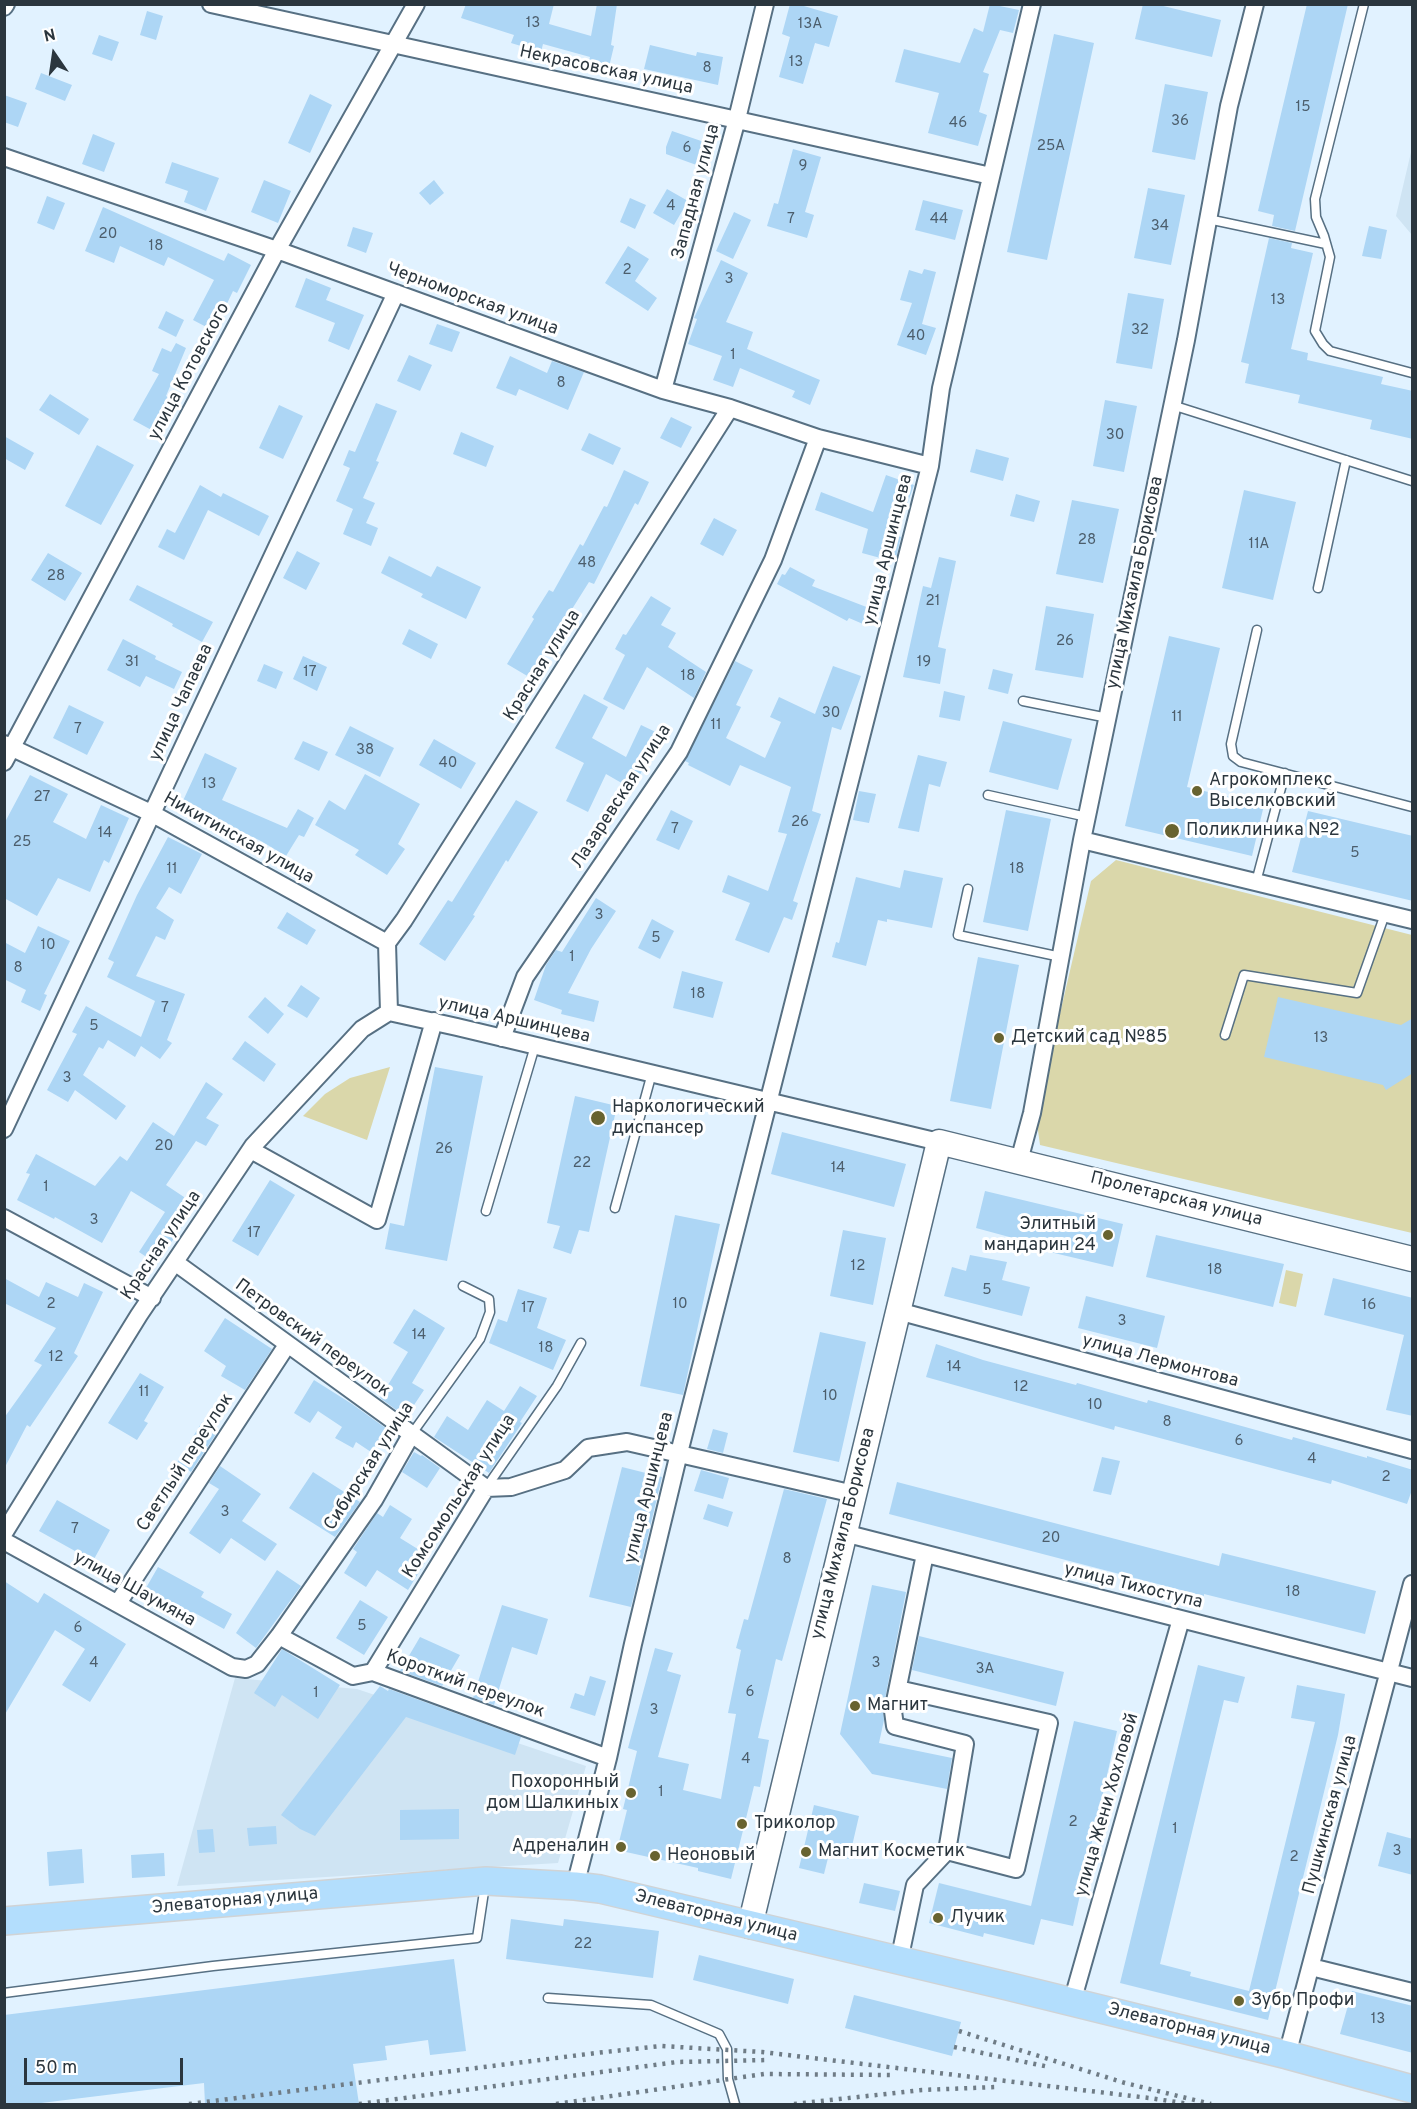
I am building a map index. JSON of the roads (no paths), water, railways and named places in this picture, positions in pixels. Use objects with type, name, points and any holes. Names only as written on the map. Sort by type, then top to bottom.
[{"type":"main road","name":"Элеваторная улица","points":[[4,1921],[486,1881],[575,1886],[600,1889],[899,1960],[1287,2055],[1413,2089]]},
{"type":"street","name":"Некрасовская улица","points":[[211,4],[991,176]]},
{"type":"street","name":"улица Котовского","points":[[7,751],[277,250],[395,45],[416,4]]},
{"type":"street","name":"Западная улица","points":[[663,390],[737,119],[765,4]]},
{"type":"street","name":"улица Аршинцева","points":[[575,1886],[608,1758],[679,1453],[930,466],[941,388],[1032,4]]},
{"type":"street","name":"улица Михаила Борисова","points":[[1020,1161],[1032,1113],[1087,817],[1172,405],[1229,106],[1255,4]]},
{"type":"street","name":"Черноморская улица","points":[[4,157],[277,250],[663,390],[730,408],[818,438],[930,466]]},
{"type":"street","name":"улица Чапаева","points":[[4,1129],[396,293]]},
{"type":"street","name":"Красная улица","points":[[387,943],[404,920],[730,408]]},
{"type":"street","name":"Лазаревская улица","points":[[502,1038],[525,977],[679,752],[772,560],[818,438]]},
{"type":"street","name":"Никитинская улица","points":[[7,751],[151,813],[387,943]]},
{"type":"street","points":[[1083,840],[1413,920]]},
{"type":"street","points":[[387,943],[389,1012]]},
{"type":"street","name":"улица Аршинцева","points":[[389,1012],[939,1143]]},
{"type":"street","name":"Красная улица","points":[[4,1533],[139,1315],[250,1150],[363,1029],[389,1012]]},
{"type":"street","points":[[250,1150],[377,1220],[434,1022]]},
{"type":"street","name":"улица Михаила Борисова","points":[[750,1926],[939,1143]]},
{"type":"street","name":"Пролетарская улица","points":[[939,1143],[1413,1259]]},
{"type":"street","points":[[4,1218],[152,1298]]},
{"type":"street","name":"Петровский переулок","points":[[176,1263],[486,1488]]},
{"type":"street","name":"улица Лермонтова","points":[[898,1311],[1413,1450]]},
{"type":"street","name":"Светлый переулок","points":[[118,1603],[287,1345]]},
{"type":"street","name":"Сибирская улица","points":[[246,1669],[257,1664],[279,1636],[375,1500],[411,1435]]},
{"type":"street","points":[[486,1488],[511,1487],[565,1470],[588,1448],[627,1442],[854,1494]]},
{"type":"street","name":"Комсомольская улица","points":[[373,1672],[486,1488]]},
{"type":"street","name":"улица Тихоступа","points":[[844,1533],[1413,1678]]},
{"type":"street","name":"улица Шаумяна","points":[[4,1541],[232,1667],[246,1669]]},
{"type":"street","points":[[899,1960],[915,1885],[947,1851],[965,1744],[895,1726],[894,1711],[925,1554]]},
{"type":"street","name":"Пушкинская улица","points":[[1287,2055],[1413,1584]]},
{"type":"street","name":"улица Жени Хохловой","points":[[1072,2002],[1181,1619]]},
{"type":"street","name":"Короткий переулок","points":[[279,1636],[353,1676],[373,1672],[608,1758]]},
{"type":"street","points":[[898,1689],[1049,1723],[1016,1869],[947,1851]]},
{"type":"street","points":[[1311,1967],[1413,1992]]},
{"type":"lane","points":[[1364,4],[1315,199],[1316,217],[1330,257],[1315,331],[1330,351],[1413,373]]},
{"type":"lane","points":[[1208,219],[1326,244]]},
{"type":"lane","points":[[1172,405],[1413,481]]},
{"type":"lane","points":[[1318,588],[1346,460]]},
{"type":"lane","points":[[1257,630],[1231,744],[1233,756],[1241,762],[1413,807]]},
{"type":"lane","points":[[1023,701],[1108,718]]},
{"type":"lane","points":[[1256,882],[1285,773]]},
{"type":"lane","points":[[988,795],[1087,817]]},
{"type":"lane","points":[[968,889],[958,935],[1061,957]]},
{"type":"lane","points":[[1225,1035],[1244,975],[1357,993],[1385,914]]},
{"type":"lane","points":[[486,1211],[535,1046]]},
{"type":"lane","points":[[615,1209],[652,1073]]},
{"type":"lane","name":"Сибирская улица","points":[[411,1435],[480,1339],[490,1312],[489,1299],[463,1286]]},
{"type":"lane","name":"Комсомольская улица","points":[[486,1488],[557,1386],[581,1343]]},
{"type":"lane","points":[[4,1993],[213,1966],[477,1938],[486,1881]]},
{"type":"lane","points":[[548,1998],[651,2005],[719,2034],[727,2049],[728,2079],[735,2104]]},
{"type":"railway","points":[[959,2031],[1125,2083],[1211,2104]]},
{"type":"railway","points":[[189,2104],[661,2046],[762,2052],[1190,2104]]},
{"type":"railway","points":[[954,2047],[1049,2067]]},
{"type":"railway","points":[[359,2104],[677,2062],[767,2060]]},
{"type":"railway","points":[[556,2104],[764,2074],[890,2075]]},
{"type":"railway","points":[[794,2104],[922,2090],[995,2087]]},
{"type":"place","name":"Агрокомплекс Выселковский","points":[[1197,791]]},
{"type":"place","name":"Поликлиника №2","points":[[1172,831]]},
{"type":"place","name":"Детский сад №85","points":[[999,1038]]},
{"type":"place","name":"Наркологический диспансер","points":[[598,1118]]},
{"type":"place","name":"Элитный мандарин 24","points":[[1108,1235]]},
{"type":"place","name":"Магнит","points":[[855,1706]]},
{"type":"place","name":"Похоронный дом Шалкиных","points":[[631,1793]]},
{"type":"place","name":"Триколор","points":[[742,1824]]},
{"type":"place","name":"Адреналин","points":[[621,1847]]},
{"type":"place","name":"Магнит Косметик","points":[[806,1852]]},
{"type":"place","name":"Неоновый","points":[[655,1856]]},
{"type":"place","name":"Лучик","points":[[938,1918]]},
{"type":"place","name":"Зубр Профи","points":[[1239,2001]]}]
